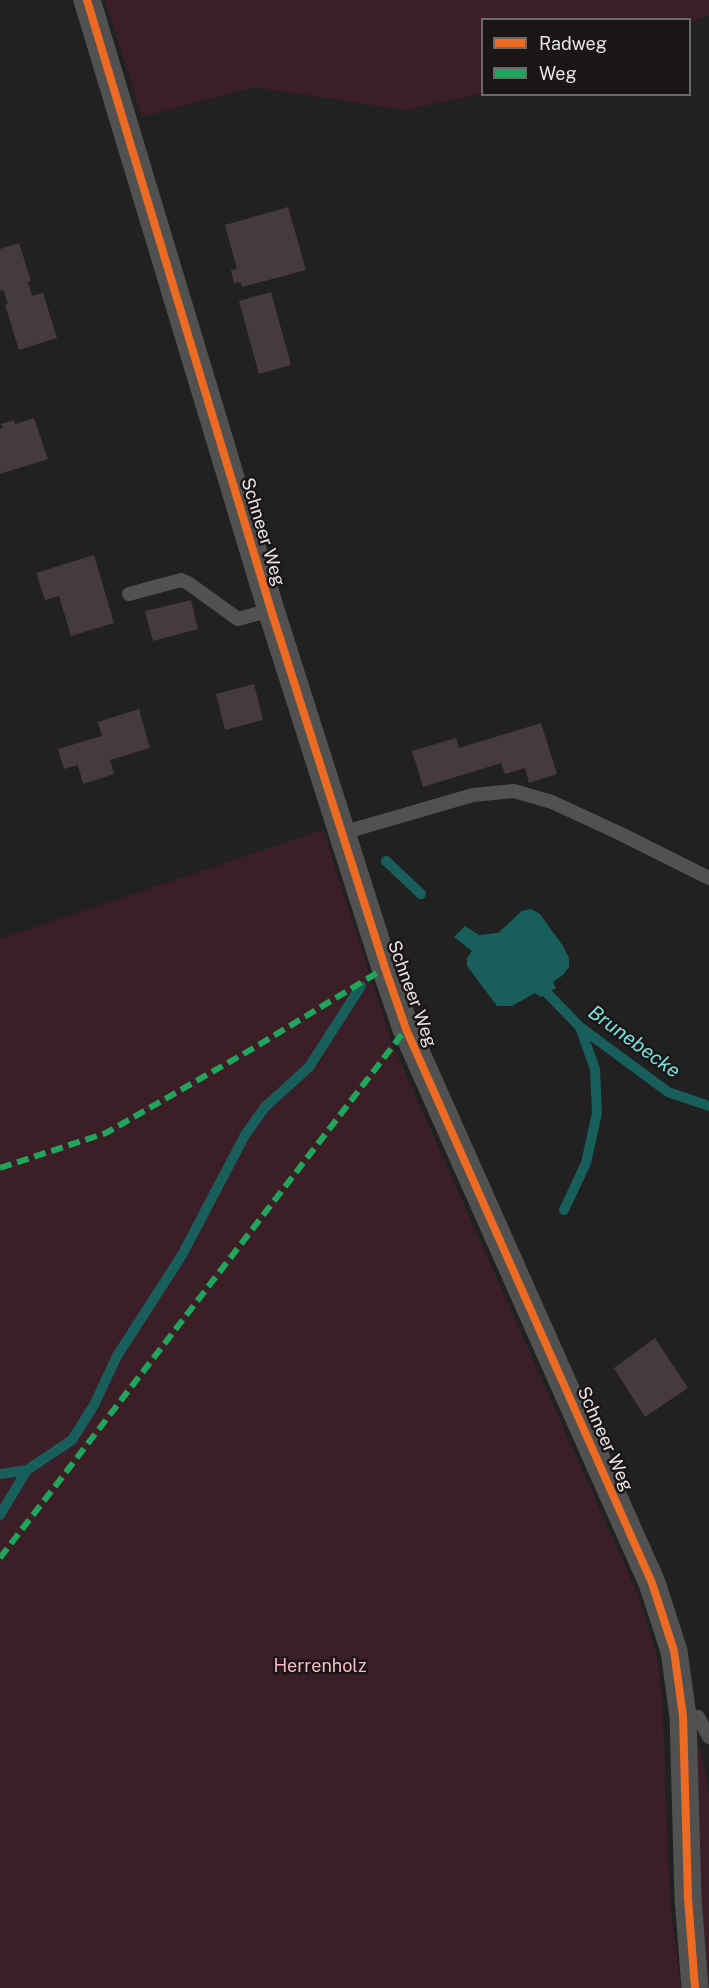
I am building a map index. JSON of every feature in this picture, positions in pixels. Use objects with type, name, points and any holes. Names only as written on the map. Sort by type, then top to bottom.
[{"type":"street","name":"Schneer Weg","points":[[87,0],[271,610],[406,1029],[652,1583],[674,1652],[684,1716],[688,1898],[694,1988]]},
{"type":"lane","points":[[129,594],[181,580],[238,619],[271,610]]},
{"type":"lane","points":[[342,833],[473,795],[514,791],[552,802],[709,878]]},
{"type":"lane","points":[[684,1716],[698,1717],[709,1737]]},
{"type":"green space","points":[[105,0],[709,0],[709,15],[691,22],[691,18],[481,18],[481,93],[406,110],[254,87],[142,117]]},
{"type":"green space","name":"Herrenholz","points":[[323,830],[391,1041],[636,1591],[656,1653],[662,1697],[670,1903],[681,1988],[0,1988],[0,939]]},
{"type":"green space","points":[[692,1734],[701,1751],[709,1795],[709,1988],[703,1988]]},
{"type":"water","points":[[531,909],[540,914],[563,946],[569,958],[569,967],[553,982],[556,988],[541,997],[535,993],[512,1006],[497,1006],[467,966],[467,958],[472,951],[454,937],[465,926],[479,935],[498,933],[522,911]]},
{"type":"building","points":[[288,207],[306,270],[242,287],[240,282],[234,283],[231,270],[237,269],[225,225]]},
{"type":"building","points":[[19,243],[31,281],[28,282],[32,296],[43,293],[57,338],[19,350],[5,305],[8,304],[3,289],[0,291],[0,249]]},
{"type":"building","points":[[271,292],[291,365],[259,374],[239,301]]},
{"type":"building","points":[[34,418],[48,459],[0,474],[0,429],[3,428],[1,424],[14,420],[15,424]]},
{"type":"building","points":[[94,555],[114,623],[71,636],[59,596],[45,600],[36,573]]},
{"type":"building","points":[[191,600],[198,629],[153,641],[145,611]]},
{"type":"building","points":[[254,684],[263,720],[225,730],[216,694]]},
{"type":"building","points":[[139,709],[150,748],[110,760],[114,774],[83,784],[78,765],[64,769],[58,749],[102,736],[98,722]]},
{"type":"building","points":[[541,723],[557,774],[529,783],[525,768],[505,774],[501,763],[423,787],[412,751],[456,738],[459,748]]},
{"type":"building","points":[[655,1338],[688,1388],[645,1417],[614,1368]]},
{"type":"waterway","name":"Brunebecke","points":[[386,861],[421,894]]},
{"type":"waterway","points":[[0,1515],[27,1470],[72,1440],[94,1405],[117,1356],[182,1255],[245,1135],[265,1107],[309,1067],[361,986]]},
{"type":"waterway","name":"Brunebecke","points":[[547,993],[580,1027],[668,1092],[709,1106]]},
{"type":"waterway","points":[[564,1210],[586,1163],[597,1113],[595,1069],[580,1027]]},
{"type":"waterway","points":[[0,1474],[27,1470]]},
{"type":"marked path","points":[[0,1168],[106,1133],[252,1049],[385,968]]},
{"type":"marked path","points":[[0,1558],[406,1029]]},
{"type":"cycle path","points":[[87,0],[271,610],[406,1029],[652,1583],[674,1651],[683,1716],[688,1898],[695,1988]]}]
